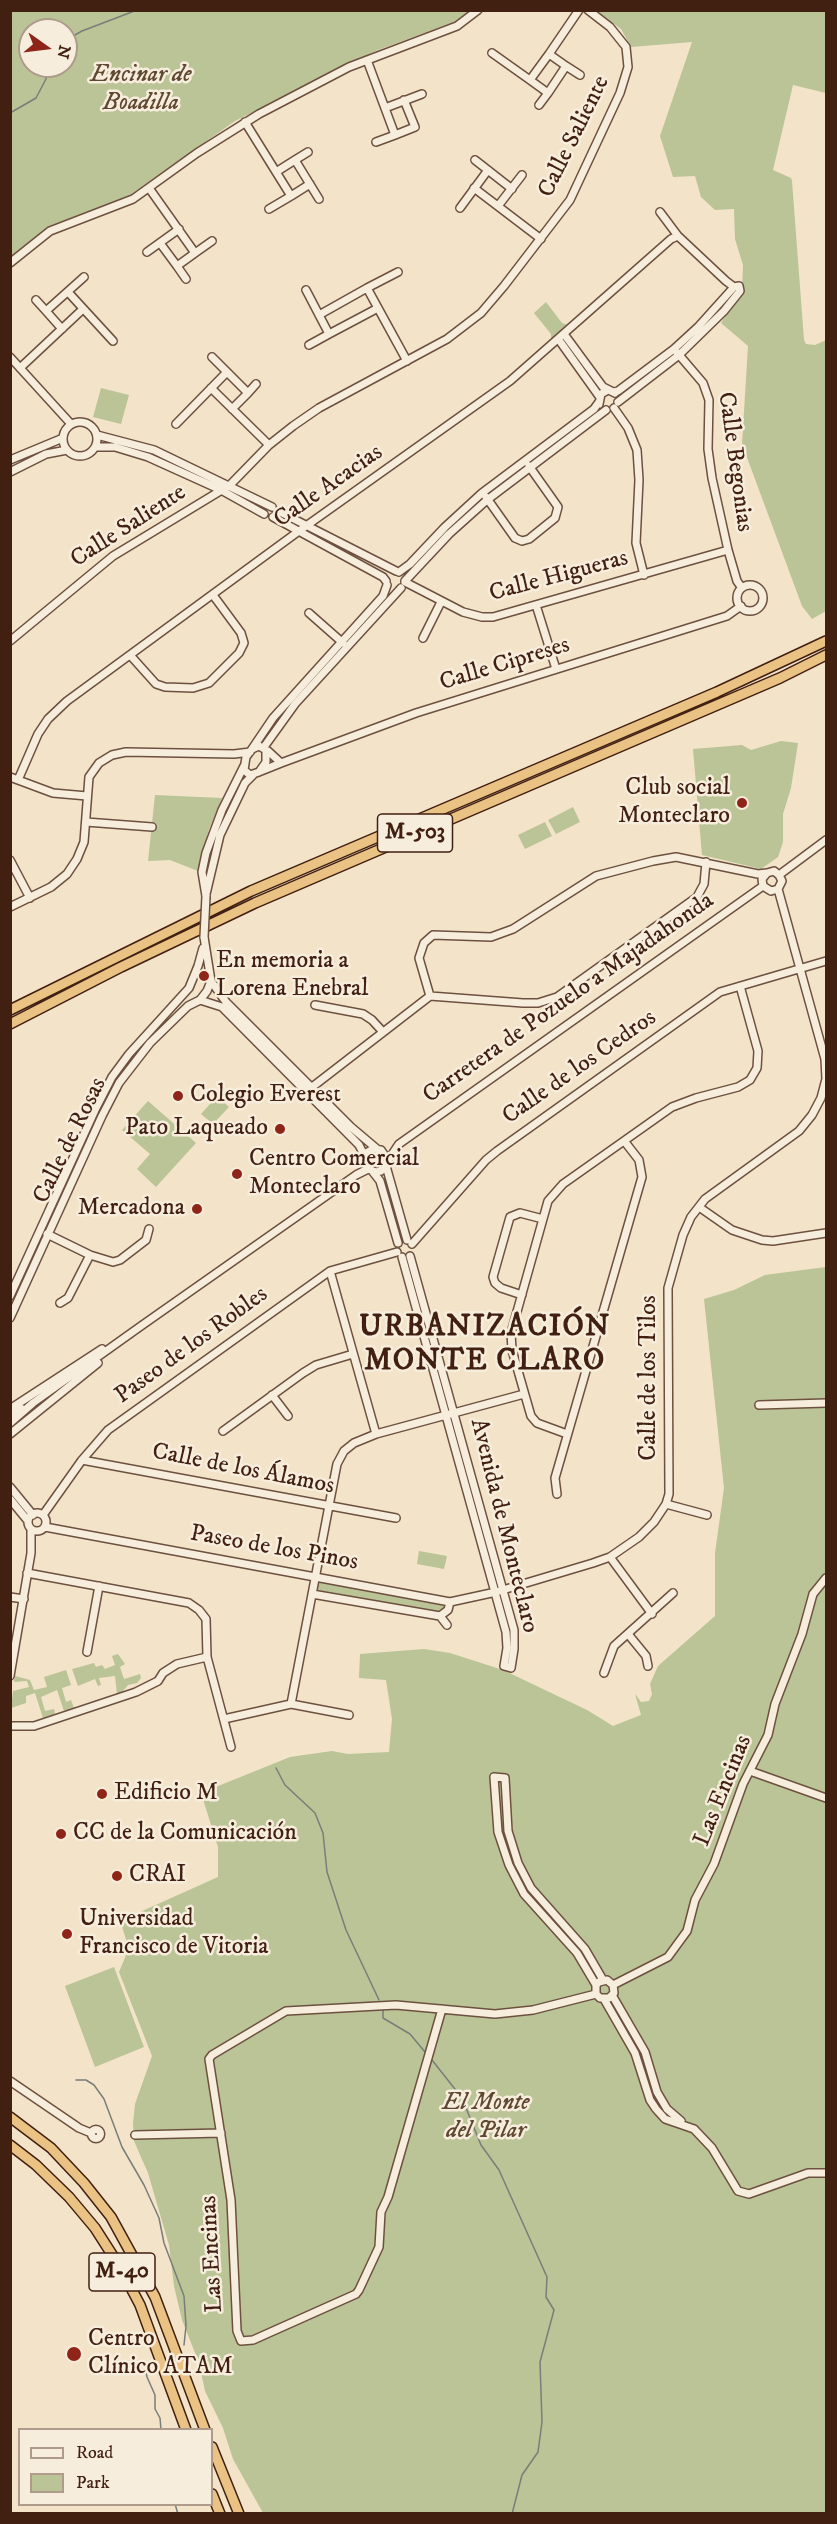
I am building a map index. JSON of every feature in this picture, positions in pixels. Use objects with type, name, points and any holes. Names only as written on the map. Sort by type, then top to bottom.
[{"type":"highway","name":"M-503","points":[[10,1010],[271,882],[717,692],[826,641]]},
{"type":"highway","name":"M-503","points":[[10,1024],[121,967],[275,894],[719,704],[826,655]]},
{"type":"highway","name":"M-40","points":[[10,2117],[51,2148],[84,2183],[111,2217],[156,2297],[204,2428]]},
{"type":"highway","name":"M-40","points":[[10,2145],[36,2165],[69,2197],[95,2228],[120,2267],[140,2305],[185,2428]]},
{"type":"highway","points":[[213,2449],[239,2514]]},
{"type":"highway","points":[[213,2496],[220,2514]]},
{"type":"street","points":[[10,263],[50,231],[133,199],[245,122],[325,79],[367,60],[457,26],[478,10]]},
{"type":"street","points":[[530,80],[579,10]]},
{"type":"street","name":"Calle Saliente","points":[[10,641],[113,556],[230,485],[269,445],[319,408],[456,333],[481,313],[570,200],[620,93],[628,67],[626,47],[610,27],[588,10]]},
{"type":"street","points":[[492,53],[548,93]]},
{"type":"street","points":[[549,54],[580,75]]},
{"type":"street","points":[[367,60],[395,135]]},
{"type":"street","points":[[539,105],[566,66]]},
{"type":"street","points":[[385,108],[422,94]]},
{"type":"street","points":[[376,142],[415,127],[404,100]]},
{"type":"street","points":[[245,122],[291,196]]},
{"type":"street","points":[[276,172],[308,152]]},
{"type":"street","points":[[295,160],[318,199]]},
{"type":"street","name":"Calle Saliente","points":[[475,160],[512,189]]},
{"type":"street","points":[[460,208],[488,171]]},
{"type":"street","name":"Calle Saliente","points":[[498,206],[522,175]]},
{"type":"street","points":[[269,209],[310,184]]},
{"type":"street","points":[[149,188],[195,253]]},
{"type":"street","name":"Calle Saliente","points":[[474,188],[540,239]]},
{"type":"street","points":[[206,896],[202,872],[206,853],[222,810],[251,750],[273,718],[449,534],[487,500],[613,407],[677,352],[734,287],[706,265],[678,236],[660,212]]},
{"type":"street","points":[[147,252],[179,229]]},
{"type":"street","name":"Calle Acacias","points":[[14,779],[48,719],[67,701],[299,531],[510,381],[671,239],[678,236]]},
{"type":"street","points":[[177,266],[212,241]]},
{"type":"street","points":[[160,243],[186,279]]},
{"type":"street","points":[[319,315],[398,272]]},
{"type":"street","points":[[46,311],[84,277]]},
{"type":"street","points":[[368,288],[406,361]]},
{"type":"street","points":[[306,290],[329,334]]},
{"type":"street","points":[[68,292],[113,341]]},
{"type":"street","points":[[36,300],[62,329]]},
{"type":"street","points":[[309,345],[378,308]]},
{"type":"street","points":[[20,368],[84,309]]},
{"type":"street","points":[[562,337],[611,391],[613,407]]},
{"type":"street","points":[[562,337],[599,399],[613,407],[628,428],[636,450],[639,480],[636,543],[644,575]]},
{"type":"street","points":[[189,988],[189,996],[222,1007],[310,1089],[351,1127],[379,1149],[386,1162],[413,1253],[403,1255],[380,1181],[370,1170],[359,1145],[310,1089],[226,1002],[211,981],[204,940],[206,896],[220,835],[245,783],[266,762],[265,749],[281,721],[383,596],[389,574],[410,564],[482,493],[594,409],[599,399],[611,391],[618,391],[677,352]]},
{"type":"street","name":"Calle Begonias","points":[[677,352],[703,383],[709,400],[708,449],[728,550],[737,581],[742,588]]},
{"type":"street","points":[[10,357],[71,424]]},
{"type":"street","points":[[212,357],[248,393]]},
{"type":"street","points":[[176,424],[227,372]]},
{"type":"street","points":[[232,409],[256,384]]},
{"type":"street","points":[[211,388],[269,445]]},
{"type":"street","points":[[71,424],[87,423],[93,428],[97,435],[96,447]]},
{"type":"street","points":[[10,460],[63,438],[71,424]]},
{"type":"street","points":[[97,435],[154,450],[230,485],[274,511],[397,571],[404,583]]},
{"type":"street","points":[[63,438],[67,450]]},
{"type":"street","points":[[10,472],[46,454],[67,450],[79,457],[86,456],[96,447],[115,447],[148,457],[221,490],[264,514]]},
{"type":"street","points":[[482,493],[515,538],[522,541],[529,539],[555,518],[558,507],[525,460]]},
{"type":"street","points":[[274,511],[299,531],[383,577],[394,590],[404,583]]},
{"type":"street","name":"Calle Higueras","points":[[404,583],[463,612],[482,617],[503,615],[728,550]]},
{"type":"street","points":[[754,585],[761,590],[763,598],[760,606],[752,610],[741,606],[738,595],[742,588],[754,585]]},
{"type":"street","points":[[130,655],[149,679],[156,684],[165,687],[193,688],[209,683],[239,653],[244,644],[241,633],[213,595]]},
{"type":"street","points":[[423,638],[441,602]]},
{"type":"street","points":[[536,605],[556,669]]},
{"type":"street","name":"Calle Cipreses","points":[[256,774],[416,713],[727,616],[741,606]]},
{"type":"street","points":[[309,614],[344,644]]},
{"type":"street","points":[[10,907],[51,887],[67,874],[84,842],[89,777],[99,763],[112,755],[126,752],[234,753],[259,746],[281,763]]},
{"type":"street","points":[[234,753],[244,765],[246,773],[256,774]]},
{"type":"street","points":[[14,779],[53,793],[87,796]]},
{"type":"street","points":[[86,822],[152,827]]},
{"type":"street","points":[[779,875],[826,840]]},
{"type":"street","points":[[430,996],[419,958],[424,943],[433,935],[491,937],[513,929],[596,876],[676,857],[706,862],[761,880],[771,891],[778,889],[781,884],[779,875],[774,872],[767,873],[761,880]]},
{"type":"street","points":[[10,860],[30,898]]},
{"type":"street","points":[[310,1089],[430,996],[523,1003],[538,1003],[558,997],[697,897],[704,884],[706,862]]},
{"type":"street","name":"Carretera de Pozuelo a Majadahonda","points":[[386,1162],[401,1143],[761,880]]},
{"type":"street","name":"Calle de los Tilos","points":[[499,1591],[610,1557],[639,1537],[654,1522],[666,1504],[670,1474],[668,1288],[683,1234],[699,1207],[714,1191],[799,1131],[822,1098],[826,1079],[825,1059],[778,889]]},
{"type":"street","points":[[204,940],[197,970],[208,970]]},
{"type":"street","name":"Calle de los Cedros","points":[[410,1242],[497,1150],[720,992],[826,961]]},
{"type":"street","name":"Calle de Rosas","points":[[10,1296],[112,1077],[129,1054],[189,988],[197,970]]},
{"type":"street","points":[[198,1000],[211,981]]},
{"type":"street","points":[[567,1434],[537,1423],[531,1416],[512,1350],[511,1334],[548,1201],[556,1191],[672,1107],[738,1087],[750,1080],[759,1060],[740,986]]},
{"type":"street","name":"Calle de Rosas","points":[[10,1318],[119,1083],[150,1043],[188,1006],[198,1000]]},
{"type":"street","points":[[315,1005],[363,1014],[383,1032]]},
{"type":"street","points":[[557,1494],[555,1478],[642,1177],[639,1160],[625,1142]]},
{"type":"street","name":"Carretera de Pozuelo a Majadahonda","points":[[379,1149],[401,1143]]},
{"type":"street","points":[[356,1175],[369,1150],[379,1149]]},
{"type":"street","points":[[10,1423],[141,1326],[356,1175],[370,1170],[381,1171],[386,1162]]},
{"type":"street","points":[[699,1207],[732,1230],[762,1240],[773,1241],[826,1233]]},
{"type":"street","points":[[522,1295],[501,1288],[495,1283],[493,1277],[510,1217],[520,1213],[543,1219]]},
{"type":"street","points":[[41,1229],[48,1235],[90,1255],[113,1262],[120,1260],[146,1240],[149,1229]]},
{"type":"street","points":[[398,1243],[410,1242]]},
{"type":"street","points":[[60,1303],[68,1298],[90,1255]]},
{"type":"street","name":"Paseo de los Robles","points":[[43,1515],[82,1460],[108,1430],[330,1271],[403,1255]]},
{"type":"street","name":"Avenida de Monteclaro","points":[[403,1255],[451,1414],[499,1591],[506,1632],[507,1648],[504,1666],[511,1668],[514,1630],[499,1591]]},
{"type":"street","points":[[330,1271],[376,1434]]},
{"type":"street","points":[[10,1409],[81,1361],[141,1326]]},
{"type":"street","points":[[10,1434],[141,1326]]},
{"type":"street","points":[[223,1431],[316,1365],[353,1353]]},
{"type":"street","points":[[272,1395],[288,1416]]},
{"type":"street","points":[[291,1704],[337,1464],[344,1451],[354,1443],[376,1434],[524,1395]]},
{"type":"street","points":[[759,1405],[826,1403]]},
{"type":"street","points":[[10,1415],[33,1404]]},
{"type":"street","name":"Calle de los Álamos","points":[[82,1460],[396,1518]]},
{"type":"street","points":[[10,1487],[30,1518],[31,1529],[24,1599],[10,1676]]},
{"type":"street","points":[[10,1499],[30,1518]]},
{"type":"street","points":[[666,1504],[707,1515]]},
{"type":"street","points":[[29,1563],[46,1520],[43,1515],[30,1518]]},
{"type":"street","name":"Paseo de los Pinos","points":[[31,1529],[43,1529],[316,1576],[450,1602],[499,1591]]},
{"type":"street","points":[[610,1557],[652,1614]]},
{"type":"street","points":[[27,1573],[189,1603],[204,1615],[207,1623],[208,1660],[231,1747]]},
{"type":"street","name":"Las Encinas","points":[[613,1985],[668,1957],[687,1931],[695,1900],[714,1864],[750,1771],[768,1735],[774,1704],[802,1634],[813,1594],[826,1578]]},
{"type":"street","points":[[87,1652],[99,1586]]},
{"type":"street","points":[[312,1593],[440,1616],[447,1625]]},
{"type":"street","points":[[604,1673],[614,1646],[674,1593]]},
{"type":"street","points":[[10,1597],[24,1599]]},
{"type":"street","points":[[440,1616],[448,1610],[450,1602]]},
{"type":"street","points":[[628,1634],[646,1656],[648,1666]]},
{"type":"street","points":[[10,1726],[34,1726],[136,1692],[158,1681],[163,1672],[177,1664],[208,1660]]},
{"type":"street","points":[[224,1719],[291,1704],[349,1715]]},
{"type":"street","points":[[750,1771],[826,1798]]},
{"type":"street","points":[[686,2125],[667,2109],[657,2092],[645,2052],[612,1995],[613,1985],[603,1980],[585,1949],[531,1888],[518,1863],[508,1831],[505,1778],[494,1777],[498,1832],[509,1865],[524,1894],[577,1953],[596,1986],[596,1994],[604,1999],[635,2053],[650,2100],[656,2109],[665,2119],[694,2129],[712,2148],[738,2191],[749,2194],[808,2173],[826,2174]]},
{"type":"street","points":[[596,1986],[603,1980]]},
{"type":"street","name":"Las Encinas","points":[[442,2009],[388,2197],[381,2212],[379,2247],[359,2290],[356,2294],[245,2342],[239,2340],[231,2200],[209,2059],[212,2055],[286,2011],[396,2005],[495,2013],[532,2010],[596,1994]]},
{"type":"street","points":[[604,1999],[612,1995]]},
{"type":"street","points":[[10,2081],[79,2128],[91,2133]]},
{"type":"street","points":[[135,2134],[221,2133]]},
{"type":"green space","name":"Encinar de Boadilla","points":[[11,11],[469,11],[456,21],[378,50],[235,121],[124,199],[47,227],[11,258]]},
{"type":"green space","points":[[597,11],[826,11],[826,93],[793,85],[773,170],[791,178],[792,181],[804,340],[806,344],[815,345],[826,340],[826,611],[812,619],[802,606],[742,444],[748,346],[721,323],[742,291],[743,265],[735,239],[734,209],[715,210],[701,197],[695,176],[673,177],[660,136],[692,42],[631,47],[621,29]]},
{"type":"green space","points":[[546,302],[562,323],[568,325],[551,339],[551,334],[534,313]]},
{"type":"green space","points":[[101,388],[129,395],[121,424],[93,417]]},
{"type":"green space","name":"Club social Monteclaro","points":[[781,741],[798,743],[791,788],[783,814],[783,842],[778,857],[761,869],[702,855],[693,749],[742,745],[751,750]]},
{"type":"green space","points":[[155,795],[222,798],[209,829],[198,871],[170,860],[148,861]]},
{"type":"green space","points":[[573,807],[580,822],[556,834],[548,820]]},
{"type":"green space","points":[[545,822],[552,836],[525,849],[518,835]]},
{"type":"green space","points":[[217,1096],[229,1107],[213,1124],[201,1114]]},
{"type":"green space","points":[[148,1101],[196,1143],[156,1187],[137,1169],[150,1154],[122,1130]]},
{"type":"green space","name":"El Monte del Pilar","points":[[826,1267],[826,2513],[263,2513],[233,2459],[223,2428],[205,2391],[199,2363],[182,2320],[174,2286],[169,2245],[148,2173],[134,2141],[135,2104],[152,2056],[119,1972],[129,1948],[120,1921],[218,1877],[218,1847],[201,1793],[290,1757],[332,1751],[348,1754],[389,1752],[392,1719],[386,1680],[359,1678],[360,1654],[424,1649],[450,1653],[503,1670],[587,1710],[613,1726],[641,1715],[635,1694],[641,1702],[649,1701],[652,1694],[650,1684],[658,1666],[715,1616],[715,1553],[724,1488],[704,1299],[734,1290],[765,1275]]},
{"type":"green space","points":[[419,1551],[447,1556],[444,1569],[417,1564]]},
{"type":"green space","points":[[321,1581],[447,1604],[446,1608],[436,1613],[318,1591],[317,1583]]},
{"type":"green space","points":[[118,1654],[125,1664],[120,1667],[124,1679],[140,1674],[141,1678],[137,1683],[128,1685],[117,1694],[115,1676],[99,1678],[101,1685],[98,1686],[95,1679],[78,1686],[72,1669],[94,1663],[96,1667],[102,1665],[105,1669],[115,1665],[112,1656]]},
{"type":"green space","points":[[66,1670],[71,1685],[62,1688],[66,1702],[71,1700],[74,1708],[64,1711],[57,1690],[41,1697],[45,1711],[54,1709],[55,1714],[43,1718],[35,1693],[26,1696],[26,1703],[11,1708],[13,1691],[29,1687],[27,1681],[14,1682],[15,1676],[30,1680],[34,1690],[47,1687],[44,1677]]},
{"type":"green space","points":[[114,1967],[144,2047],[95,2067],[65,1986]]},
{"type":"waterway","points":[[78,33],[137,10]]},
{"type":"waterway","points":[[10,113],[36,98],[46,78]]},
{"type":"waterway","points":[[276,1768],[285,1785],[315,1813],[323,1833],[327,1872],[346,1930],[379,2000]]},
{"type":"waterway","points":[[383,2010],[383,2018],[410,2034],[425,2052]]},
{"type":"waterway","points":[[432,2060],[462,2098],[481,2145],[499,2170],[547,2277],[546,2297],[554,2310],[540,2362],[542,2422],[538,2452],[522,2475],[512,2514]]},
{"type":"waterway","points":[[76,2080],[86,2080],[94,2085],[104,2099],[122,2147],[144,2185],[159,2218],[164,2243],[184,2296],[186,2326],[184,2345]]},
{"type":"waterway","points":[[151,2367],[146,2372],[155,2395],[155,2409],[160,2418],[161,2428]]},
{"type":"waterway","points":[[176,2506],[178,2514]]},
{"type":"place","name":"Club social Monteclaro","points":[[742,803]]},
{"type":"place","name":"En memoria a Lorena Enebral","points":[[204,976]]},
{"type":"place","name":"Colegio Everest","points":[[178,1096]]},
{"type":"place","name":"Pato Laqueado","points":[[280,1129]]},
{"type":"place","name":"Centro Comercial Monteclaro","points":[[237,1174]]},
{"type":"place","name":"Mercadona","points":[[197,1209]]},
{"type":"place","name":"Edificio M","points":[[102,1794]]},
{"type":"place","name":"CC de la Comunicación","points":[[61,1834]]},
{"type":"place","name":"CRAI","points":[[117,1876]]},
{"type":"place","name":"Universidad Francisco de Vitoria","points":[[67,1934]]},
{"type":"place","name":"Centro Clínico ATAM","points":[[74,2354]]},
{"type":"district","name":"URBANIZACIÓN MONTE CLARO","points":[[485,1346]]}]
